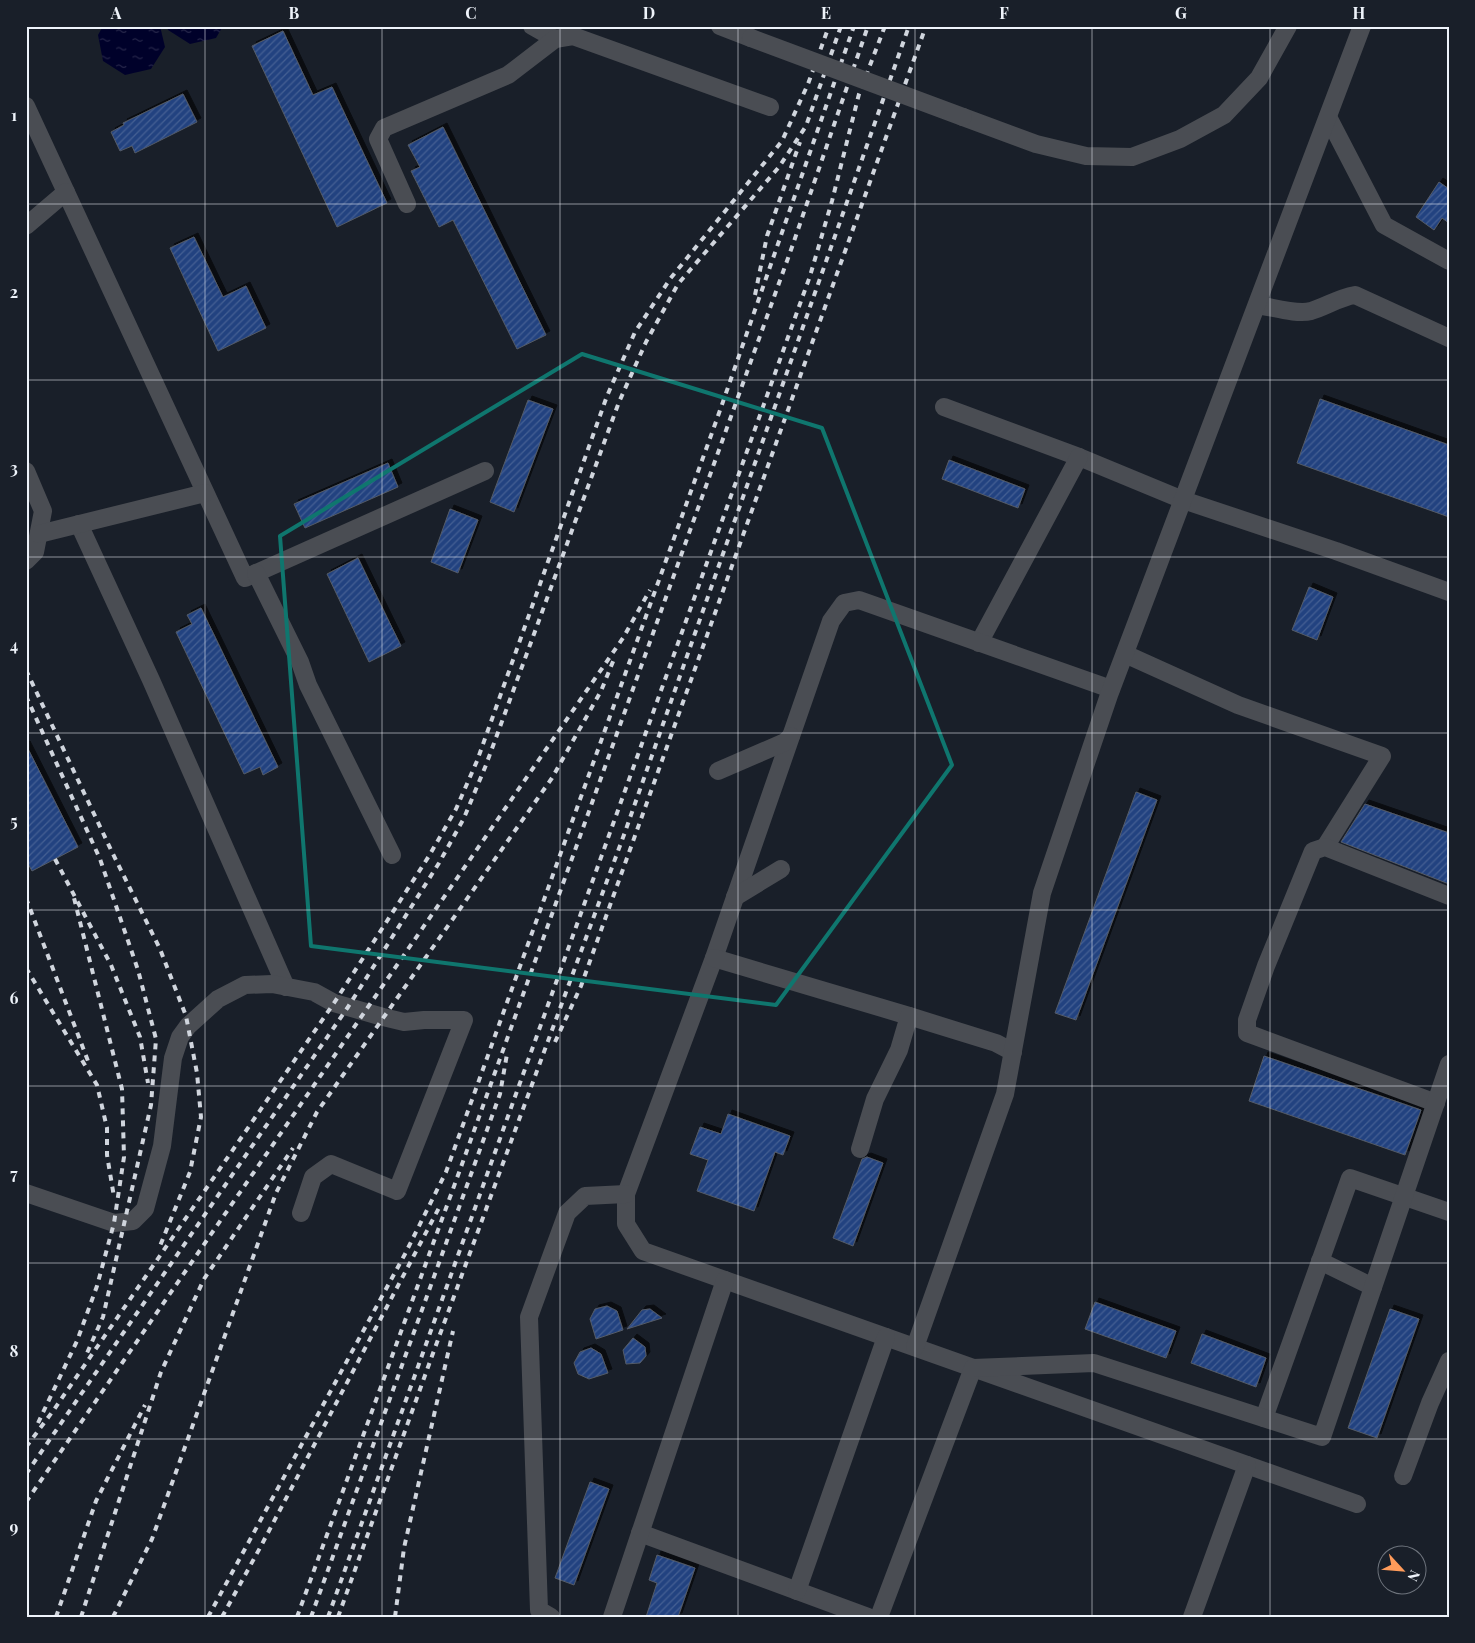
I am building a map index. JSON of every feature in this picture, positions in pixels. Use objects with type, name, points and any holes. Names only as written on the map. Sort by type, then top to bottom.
[{"type":"street","points":[[532,26],[554,39]]},
{"type":"street","points":[[720,26],[1036,144],[1086,156],[1132,157],[1180,139],[1224,115],[1259,78],[1288,26]]},
{"type":"street","points":[[914,1347],[1005,1094],[1042,893],[1111,689],[1362,26]]},
{"type":"street","points":[[407,204],[378,139],[384,128],[508,75],[554,39],[573,36],[770,107]]},
{"type":"street","points":[[26,106],[245,578],[485,471]]},
{"type":"street","points":[[1328,117],[1384,225],[1449,261]]},
{"type":"street","points":[[26,226],[66,192]]},
{"type":"street","points":[[1257,305],[1289,311],[1310,311],[1341,298],[1355,295],[1449,338]]},
{"type":"street","points":[[944,407],[1079,457],[1183,500],[1336,551],[1449,592]]},
{"type":"street","points":[[979,643],[1079,457]]},
{"type":"street","points":[[26,471],[43,511],[35,552],[26,561]]},
{"type":"street","points":[[39,534],[205,493]]},
{"type":"street","points":[[79,524],[286,987]]},
{"type":"street","points":[[256,573],[300,662],[308,686],[392,855]]},
{"type":"street","points":[[1111,689],[859,600],[844,603],[831,621],[714,958],[626,1194],[626,1224],[643,1251],[1357,1504]]},
{"type":"street","points":[[1124,654],[1238,705],[1382,756],[1325,847],[1313,852],[1266,966],[1247,1020],[1247,1033],[1436,1102]]},
{"type":"street","points":[[718,771],[785,742],[791,736]]},
{"type":"street","points":[[1325,847],[1449,896]]},
{"type":"street","points":[[735,897],[781,869]]},
{"type":"street","points":[[714,958],[996,1043],[1013,1052]]},
{"type":"street","points":[[26,1193],[114,1222],[134,1221],[145,1209],[162,1146],[173,1058],[180,1037],[188,1026],[218,999],[245,984],[272,984],[314,992],[334,1003],[383,1018],[404,1022],[464,1020],[398,1191],[331,1164],[313,1177],[301,1213]]},
{"type":"street","points":[[860,1149],[875,1100],[899,1050],[909,1016]]},
{"type":"street","points":[[973,1368],[1094,1363],[1322,1437],[1449,1064]]},
{"type":"street","points":[[1264,1418],[1350,1178],[1449,1212]]},
{"type":"street","points":[[551,1617],[539,1610],[529,1317],[568,1213],[585,1196],[626,1194]]},
{"type":"street","points":[[1320,1261],[1373,1287]]},
{"type":"street","points":[[612,1617],[724,1280]]},
{"type":"street","points":[[797,1591],[886,1337]]},
{"type":"street","points":[[1403,1476],[1430,1403],[1449,1361]]},
{"type":"street","points":[[879,1617],[973,1368]]},
{"type":"street","points":[[1192,1617],[1247,1465]]},
{"type":"street","points":[[640,1533],[868,1617]]},
{"type":"highlighted area","points":[[582,354],[822,428],[952,765],[776,1005],[311,946],[280,536]]},
{"type":"water","points":[[103,26],[160,26],[165,47],[151,69],[125,75],[103,61],[98,35]]},
{"type":"water","points":[[167,26],[223,26],[216,38],[190,44],[168,30]]},
{"type":"building","points":[[283,31],[313,95],[332,87],[387,203],[337,227],[252,46]]},
{"type":"building","points":[[183,94],[197,122],[135,153],[132,146],[120,151],[111,132],[124,125],[123,123]]},
{"type":"building","points":[[443,127],[546,335],[517,349],[453,220],[439,227],[411,171],[420,167],[408,145]]},
{"type":"building","points":[[1439,182],[1449,189],[1449,223],[1442,218],[1434,230],[1416,217]]},
{"type":"building","points":[[194,237],[223,297],[246,286],[266,328],[218,351],[170,248]]},
{"type":"building","points":[[1320,399],[1449,445],[1449,517],[1297,463]]},
{"type":"building","points":[[528,400],[553,409],[514,512],[490,502]]},
{"type":"building","points":[[949,460],[1025,489],[1018,508],[942,479]]},
{"type":"building","points":[[388,463],[398,487],[305,528],[294,504]]},
{"type":"building","points":[[450,509],[478,520],[458,573],[431,562]]},
{"type":"building","points":[[358,558],[401,646],[369,662],[327,574]]},
{"type":"building","points":[[1309,587],[1333,597],[1317,640],[1292,630]]},
{"type":"building","points":[[201,608],[278,767],[263,775],[260,767],[244,774],[176,632],[192,624],[187,615]]},
{"type":"building","points":[[26,745],[78,847],[32,871],[26,860]]},
{"type":"building","points":[[1136,792],[1157,800],[1076,1020],[1055,1013]]},
{"type":"building","points":[[1365,804],[1449,833],[1449,884],[1341,842]]},
{"type":"building","points":[[1264,1056],[1421,1110],[1405,1155],[1249,1101]]},
{"type":"building","points":[[728,1114],[790,1136],[783,1155],[775,1152],[754,1211],[697,1191],[708,1160],[690,1154],[700,1127],[721,1134]]},
{"type":"building","points":[[867,1157],[883,1163],[853,1246],[833,1238],[862,1159]]},
{"type":"building","points":[[1095,1302],[1176,1331],[1166,1358],[1085,1329]]},
{"type":"building","points":[[607,1306],[617,1311],[623,1330],[596,1339],[590,1319],[595,1309]]},
{"type":"building","points":[[650,1309],[662,1318],[627,1329],[642,1310]]},
{"type":"building","points":[[1390,1309],[1419,1319],[1377,1438],[1348,1428]]},
{"type":"building","points":[[1202,1334],[1266,1358],[1256,1387],[1191,1363]]},
{"type":"building","points":[[633,1338],[645,1347],[646,1356],[640,1363],[626,1364],[623,1350]]},
{"type":"building","points":[[591,1348],[601,1354],[608,1373],[589,1379],[578,1374],[574,1363],[580,1352]]},
{"type":"building","points":[[590,1482],[609,1489],[574,1585],[555,1578]]},
{"type":"building","points":[[657,1555],[695,1568],[678,1617],[646,1617],[657,1583],[649,1580]]},
{"type":"railway","points":[[26,1447],[53,1411],[334,1003],[429,856],[456,809],[477,761],[607,396],[635,332],[670,279],[782,141],[808,84],[829,26]]},
{"type":"railway","points":[[26,1474],[348,1007],[439,863],[464,818],[486,765],[619,402],[646,342],[678,284],[779,167],[806,126],[841,26]]},
{"type":"railway","points":[[208,1617],[405,1254],[446,1172],[718,416],[854,26]]},
{"type":"railway","points":[[297,1617],[792,247],[868,26]]},
{"type":"railway","points":[[328,1617],[810,276],[832,201],[859,94],[885,26]]},
{"type":"railway","points":[[338,1617],[625,832],[909,26]]},
{"type":"railway","points":[[555,1042],[581,986],[926,26]]},
{"type":"railway","points":[[755,295],[767,236],[800,142]]},
{"type":"railway","points":[[26,1502],[623,638],[650,590]]},
{"type":"railway","points":[[113,1617],[152,1539],[276,1193],[317,1112],[552,778],[601,691],[614,659]]},
{"type":"railway","points":[[26,670],[160,949],[186,1016],[197,1073],[201,1117],[190,1172],[160,1246]]},
{"type":"railway","points":[[26,696],[100,859],[138,970],[156,1039],[151,1105],[103,1317],[87,1353]]},
{"type":"railway","points":[[55,859],[111,965],[140,1037],[148,1083]]},
{"type":"railway","points":[[38,1423],[77,1341],[97,1286],[114,1223],[124,1157],[122,1089],[73,894]]},
{"type":"railway","points":[[26,898],[88,1061]]},
{"type":"railway","points":[[26,968],[97,1085],[107,1128],[107,1155],[114,1197]]},
{"type":"railway","points":[[311,1617],[500,1094],[507,1054]]},
{"type":"railway","points":[[81,1617],[161,1372],[204,1279],[293,1148]]},
{"type":"railway","points":[[222,1617],[441,1204]]},
{"type":"railway","points":[[395,1617],[404,1548],[453,1331]]},
{"type":"railway","points":[[56,1617],[96,1501],[145,1405]]}]
